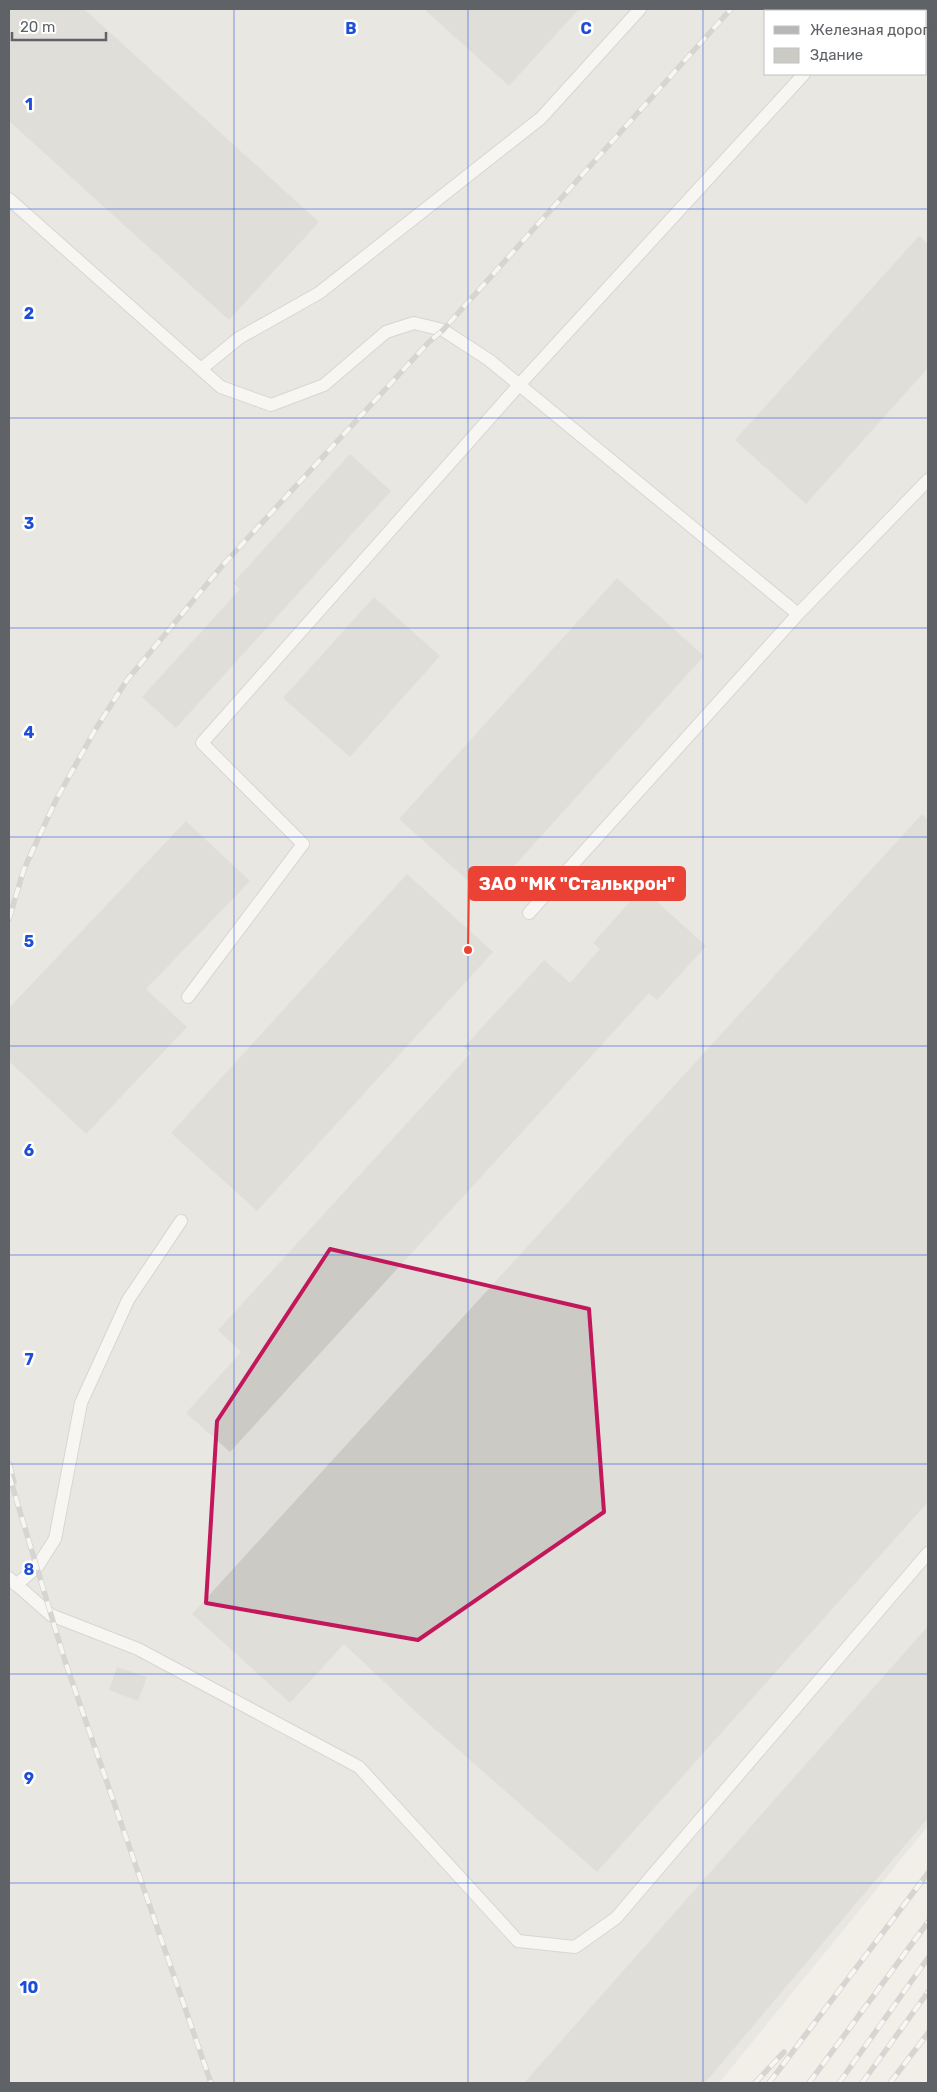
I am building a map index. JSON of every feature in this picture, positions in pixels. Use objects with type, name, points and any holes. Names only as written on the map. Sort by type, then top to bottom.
[{"type":"lane","points":[[200,369],[239,338],[320,293],[541,118],[640,9]]},
{"type":"lane","points":[[188,997],[303,844],[202,743],[519,385],[803,75]]},
{"type":"lane","points":[[9,199],[222,387],[271,405],[324,385],[386,332],[414,322],[443,330],[489,360],[798,614]]},
{"type":"lane","points":[[529,913],[798,614],[928,480]]},
{"type":"lane","points":[[181,1221],[128,1300],[81,1403],[55,1539],[37,1567],[13,1582],[51,1615],[138,1648],[359,1767],[518,1941],[575,1947],[616,1918],[928,1553]]},
{"type":"highlighted area","points":[[330,1249],[589,1309],[604,1512],[418,1640],[206,1603],[217,1421]]},
{"type":"shaded area","points":[[9,9],[928,9],[928,1826],[719,2083],[9,2083]]},
{"type":"building","points":[[9,9],[84,9],[319,222],[229,320],[9,121]]},
{"type":"building","points":[[424,9],[579,9],[509,86]]},
{"type":"building","points":[[919,236],[928,244],[928,368],[806,504],[735,440]]},
{"type":"building","points":[[350,454],[391,491],[176,728],[142,697],[240,589],[233,583]]},
{"type":"building","points":[[617,578],[704,656],[486,897],[399,819]]},
{"type":"building","points":[[374,597],[440,656],[350,757],[283,698]]},
{"type":"building","points":[[922,814],[928,820],[928,1502],[597,1872],[419,1715],[344,1644],[290,1703],[192,1614]]},
{"type":"building","points":[[186,821],[250,881],[146,989],[187,1027],[86,1134],[9,1061],[9,1008]]},
{"type":"building","points":[[407,874],[493,952],[257,1211],[171,1133]]},
{"type":"building","points":[[642,888],[706,946],[657,1000],[649,993],[230,1452],[186,1413],[241,1352],[218,1330],[471,1053],[464,1047],[544,960],[570,983],[600,949],[593,943]]},
{"type":"building","points":[[928,1626],[928,1818],[705,2083],[524,2083]]},
{"type":"building","points":[[117,1667],[147,1677],[138,1701],[109,1690]]},
{"type":"railway","points":[[9,919],[24,869],[56,800],[95,730],[127,680],[222,566],[429,342],[443,330],[731,9]]},
{"type":"railway","points":[[9,1463],[14,1482]]},
{"type":"railway","points":[[9,1475],[65,1661],[211,2083]]},
{"type":"railway","points":[[769,2083],[928,1873]]},
{"type":"railway","points":[[809,2083],[928,1922]]},
{"type":"railway","points":[[839,2083],[928,1958]]},
{"type":"railway","points":[[862,2083],[928,1992]]},
{"type":"railway","points":[[890,2083],[928,2033]]},
{"type":"railway","points":[[755,2083],[784,2052]]},
{"type":"place","name":"ЗАО \"МК \"Сталькрон\"","points":[[468,950]]}]
